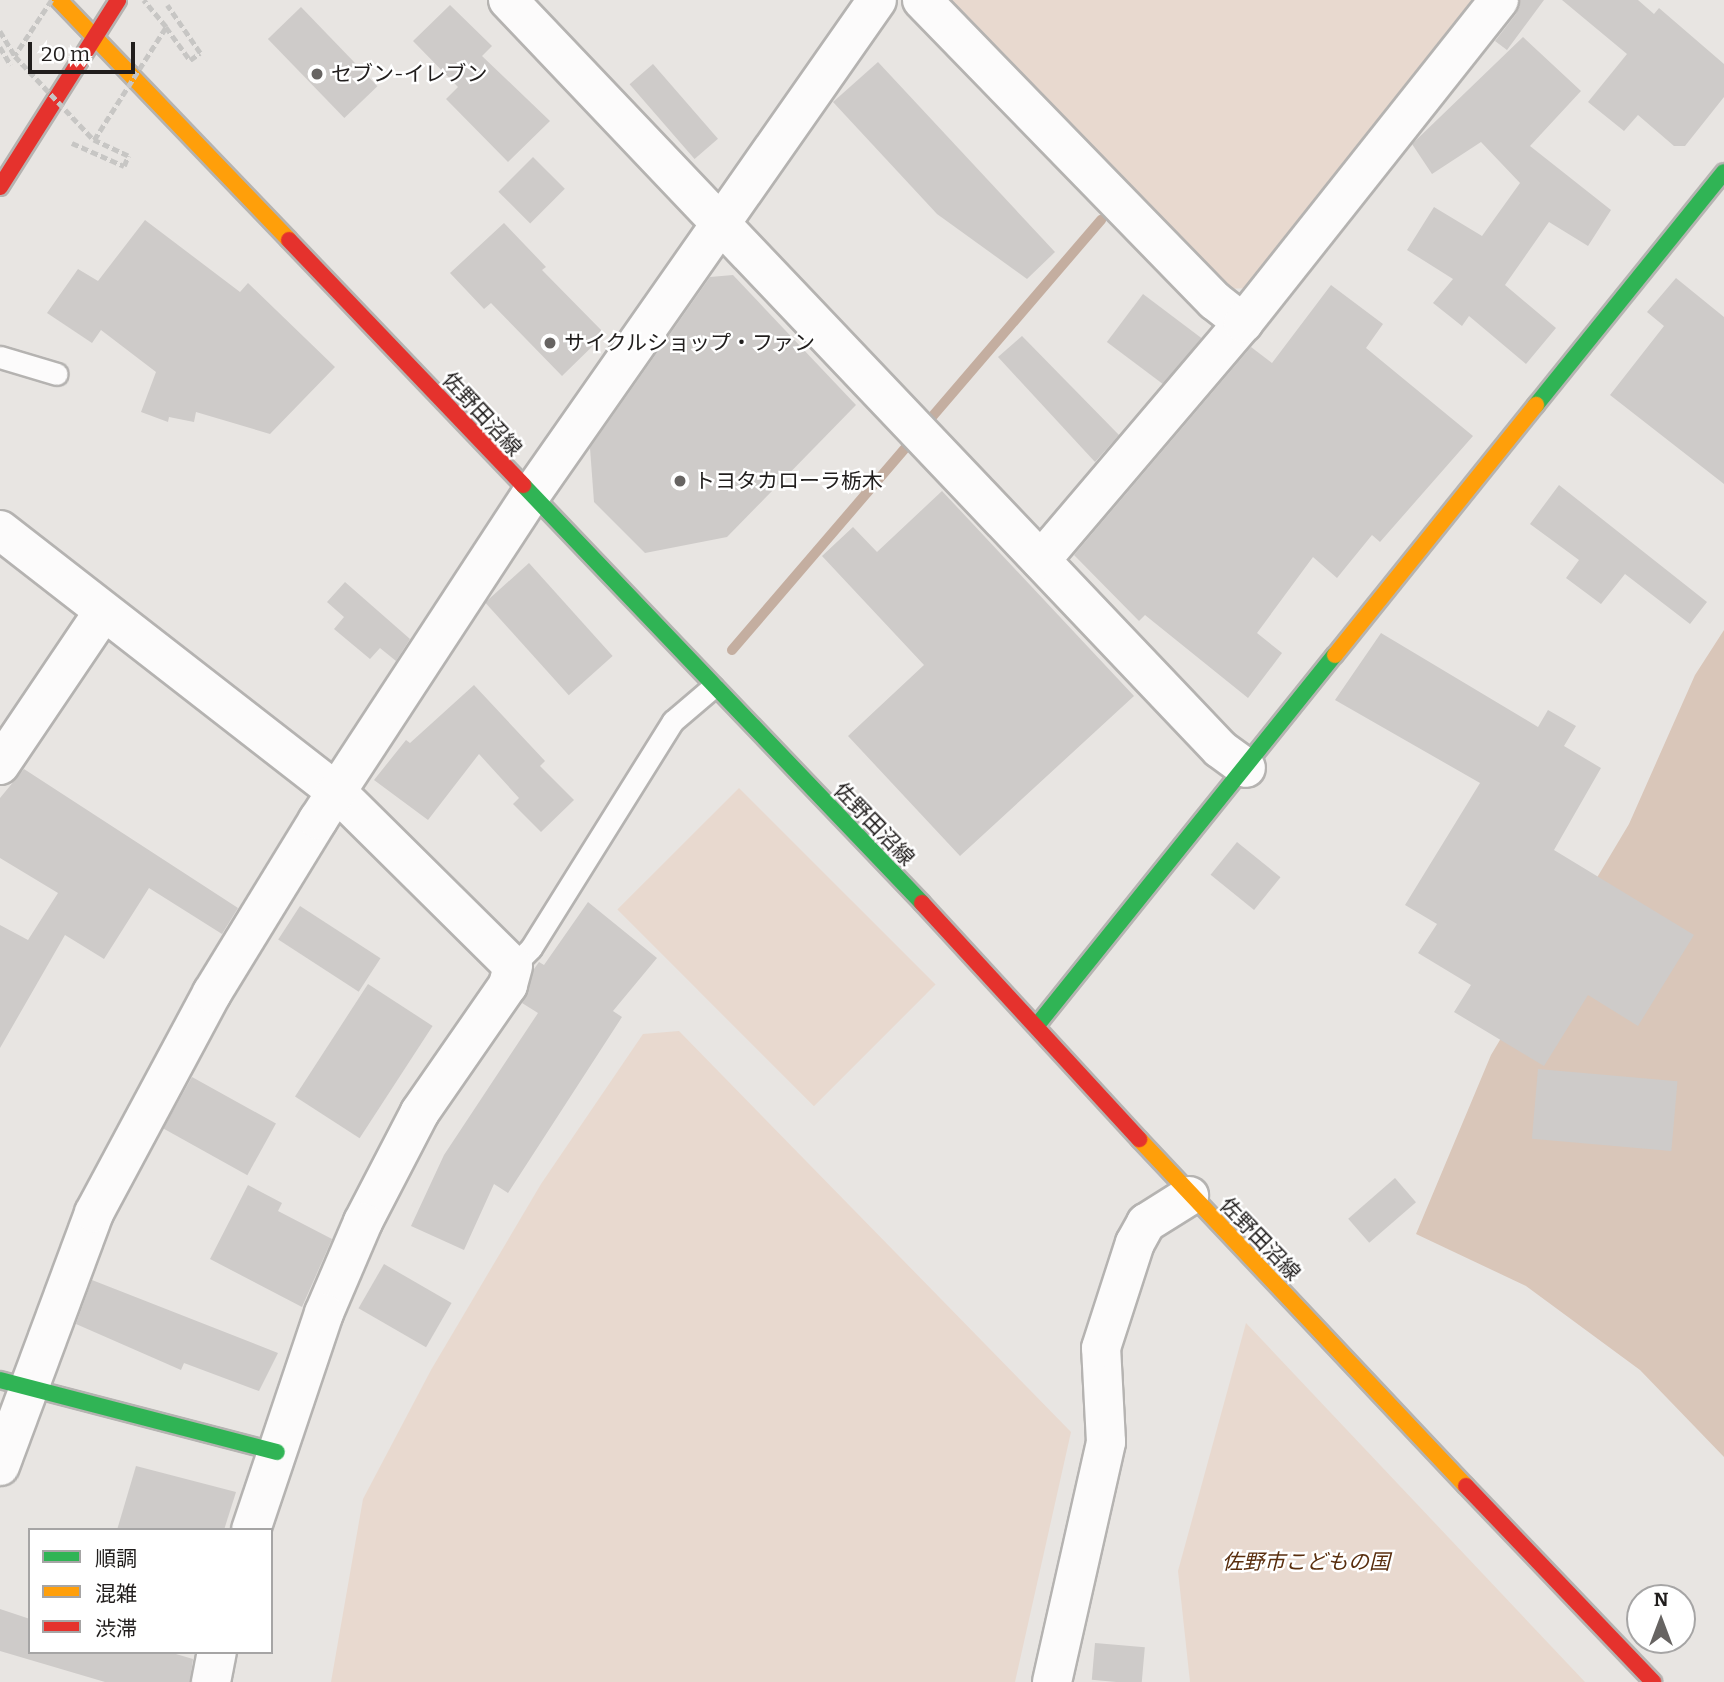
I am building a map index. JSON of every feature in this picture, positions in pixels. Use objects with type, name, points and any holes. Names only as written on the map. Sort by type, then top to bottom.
[{"type":"main road","name":"佐野田沼線","points":[[59,0],[530,496],[1038,1024],[1189,1196],[1653,1682]]},
{"type":"main road","points":[[0,187],[118,0]]},
{"type":"main road","points":[[1038,1024],[1724,172]]},
{"type":"main road","points":[[13,1384],[277,1452]]},
{"type":"street","points":[[508,0],[716,224],[1220,749],[1246,768]]},
{"type":"street","points":[[0,1466],[13,1384],[137,1126],[212,993],[337,792],[530,496],[716,224],[877,0]]},
{"type":"street","points":[[922,0],[1215,301],[1243,323]]},
{"type":"street","points":[[1041,561],[1243,323],[1499,0]]},
{"type":"street","points":[[0,530],[103,614],[337,792],[513,966],[508,985],[421,1112],[363,1222],[324,1313],[252,1528]]},
{"type":"street","points":[[0,765],[103,614]]},
{"type":"street","points":[[1052,1682],[1106,1442],[1101,1348],[1135,1244],[1146,1223],[1189,1196]]},
{"type":"street","points":[[211,1682],[217,1654]]},
{"type":"lane","points":[[0,357],[57,374]]},
{"type":"lane","points":[[513,966],[531,948],[673,721],[713,687]]},
{"type":"path","points":[[15,56],[52,0]]},
{"type":"path","points":[[143,0],[190,60],[200,53],[167,5]]},
{"type":"path","points":[[94,140],[166,27]]},
{"type":"path","points":[[0,31],[15,56],[94,140],[128,156],[124,166],[72,143]]},
{"type":"path","points":[[1,49],[11,65]]},
{"type":"green space","points":[[943,0],[1482,0],[1251,288],[1223,289]]},
{"type":"green space","points":[[739,788],[936,985],[814,1106],[617,910]]},
{"type":"green space","points":[[679,1031],[1071,1432],[1015,1682],[331,1682],[363,1499],[431,1370],[541,1184],[643,1034]]},
{"type":"green space","name":"佐野市こどもの国","points":[[1246,1323],[1585,1682],[1190,1682],[1178,1571]]},
{"type":"shaded area","points":[[1724,630],[1724,1457],[1640,1370],[1526,1286],[1416,1234],[1491,1055],[1629,824],[1695,675]]},
{"type":"building","points":[[1520,0],[1544,0],[1507,50],[1495,41],[1516,14]]},
{"type":"building","points":[[1562,0],[1638,0],[1654,14],[1659,8],[1724,64],[1724,97],[1685,146],[1674,146],[1638,115],[1624,131],[1588,102],[1627,54]]},
{"type":"building","points":[[450,5],[492,46],[482,56],[550,121],[508,162],[446,99],[458,87],[413,41]]},
{"type":"building","points":[[301,7],[377,86],[344,118],[268,39]]},
{"type":"building","points":[[1523,37],[1581,91],[1530,146],[1611,210],[1588,246],[1549,222],[1505,285],[1556,328],[1526,364],[1469,316],[1462,326],[1433,303],[1453,279],[1407,250],[1434,207],[1482,236],[1520,183],[1481,142],[1432,174],[1412,144]]},
{"type":"building","points":[[878,62],[1055,252],[1027,279],[937,214],[833,102]]},
{"type":"building","points":[[653,64],[718,139],[695,159],[630,84]]},
{"type":"building","points":[[533,157],[565,189],[530,223],[498,192]]},
{"type":"building","points":[[145,220],[240,292],[248,283],[335,367],[270,434],[196,412],[194,422],[169,417],[168,422],[141,412],[156,372],[101,330],[92,343],[47,313],[78,269],[98,281]]},
{"type":"building","points":[[504,223],[546,267],[542,270],[605,334],[562,376],[491,303],[484,309],[450,273]]},
{"type":"building","points":[[733,275],[856,405],[727,537],[645,553],[594,502],[590,448],[710,277]]},
{"type":"building","points":[[1676,278],[1724,317],[1724,484],[1610,395],[1664,326],[1647,312]]},
{"type":"building","points":[[1331,285],[1383,324],[1366,348],[1473,436],[1380,542],[1372,535],[1337,578],[1313,557],[1257,633],[1282,653],[1248,698],[1145,615],[1139,621],[1074,555],[1251,347],[1272,363]]},
{"type":"building","points":[[1143,294],[1201,338],[1165,386],[1107,342]]},
{"type":"building","points":[[1022,336],[1119,435],[1095,462],[998,357]]},
{"type":"building","points":[[1559,485],[1707,602],[1690,624],[1625,574],[1601,604],[1566,578],[1579,560],[1530,524]]},
{"type":"building","points":[[942,491],[1134,696],[960,856],[848,736],[924,665],[822,556],[853,527],[877,552]]},
{"type":"building","points":[[529,563],[613,656],[569,695],[485,602]]},
{"type":"building","points":[[345,582],[410,639],[396,661],[380,648],[370,659],[334,629],[344,617],[327,602]]},
{"type":"building","points":[[1381,633],[1538,727],[1548,710],[1576,726],[1564,746],[1601,768],[1554,850],[1694,935],[1638,1026],[1588,995],[1544,1066],[1454,1012],[1471,985],[1418,953],[1437,924],[1405,905],[1480,783],[1335,700]]},
{"type":"building","points":[[474,685],[545,761],[540,766],[574,800],[541,832],[513,804],[519,798],[479,754],[428,820],[374,780],[406,740],[410,743]]},
{"type":"building","points":[[24,769],[238,908],[222,934],[149,888],[104,959],[65,935],[0,1048],[0,925],[28,940],[58,893],[0,858],[0,798]]},
{"type":"building","points":[[1237,842],[1281,877],[1254,910],[1211,875]]},
{"type":"building","points":[[588,902],[657,958],[613,1011],[622,1017],[508,1193],[494,1184],[464,1250],[411,1226],[444,1155],[538,1013],[522,1003],[534,969],[539,962],[544,965]]},
{"type":"building","points":[[300,906],[381,958],[359,992],[278,940]]},
{"type":"building","points":[[368,984],[433,1026],[360,1138],[295,1096]]},
{"type":"building","points":[[1538,1069],[1677,1081],[1671,1151],[1532,1139]]},
{"type":"building","points":[[192,1077],[276,1124],[247,1175],[163,1129]]},
{"type":"building","points":[[1395,1178],[1416,1202],[1369,1243],[1348,1219]]},
{"type":"building","points":[[248,1185],[282,1203],[278,1211],[332,1239],[302,1307],[210,1259]]},
{"type":"building","points":[[384,1264],[452,1303],[426,1347],[358,1308]]},
{"type":"building","points":[[92,1280],[278,1353],[259,1391],[184,1363],[181,1370],[76,1324]]},
{"type":"building","points":[[136,1466],[236,1492],[225,1528],[118,1528]]},
{"type":"building","points":[[0,1609],[28,1618],[28,1654],[176,1654],[193,1659],[190,1682],[105,1682],[0,1651]]},
{"type":"building","points":[[1095,1643],[1145,1647],[1142,1682],[1092,1680]]},
{"type":"waterway","points":[[732,650],[1101,220]]},
{"type":"traffic: fast","points":[[1536,405],[1724,172]]},
{"type":"traffic: fast","points":[[523,485],[922,903]]},
{"type":"traffic: fast","points":[[1038,1024],[1335,655]]},
{"type":"traffic: fast","points":[[0,1380],[277,1452]]},
{"type":"traffic: slow","points":[[59,0],[289,240]]},
{"type":"traffic: slow","points":[[1335,655],[1536,405]]},
{"type":"traffic: slow","points":[[1139,1139],[1466,1486]]},
{"type":"traffic: jam","points":[[0,187],[118,0]]},
{"type":"traffic: jam","points":[[289,240],[523,485]]},
{"type":"traffic: jam","points":[[922,903],[1139,1139]]},
{"type":"traffic: jam","points":[[1466,1486],[1653,1682]]},
{"type":"place","name":"セブン-イレブン","points":[[317,74]]},
{"type":"place","name":"サイクルショップ・ファン","points":[[550,343]]},
{"type":"place","name":"トヨタカローラ栃木","points":[[680,481]]}]
